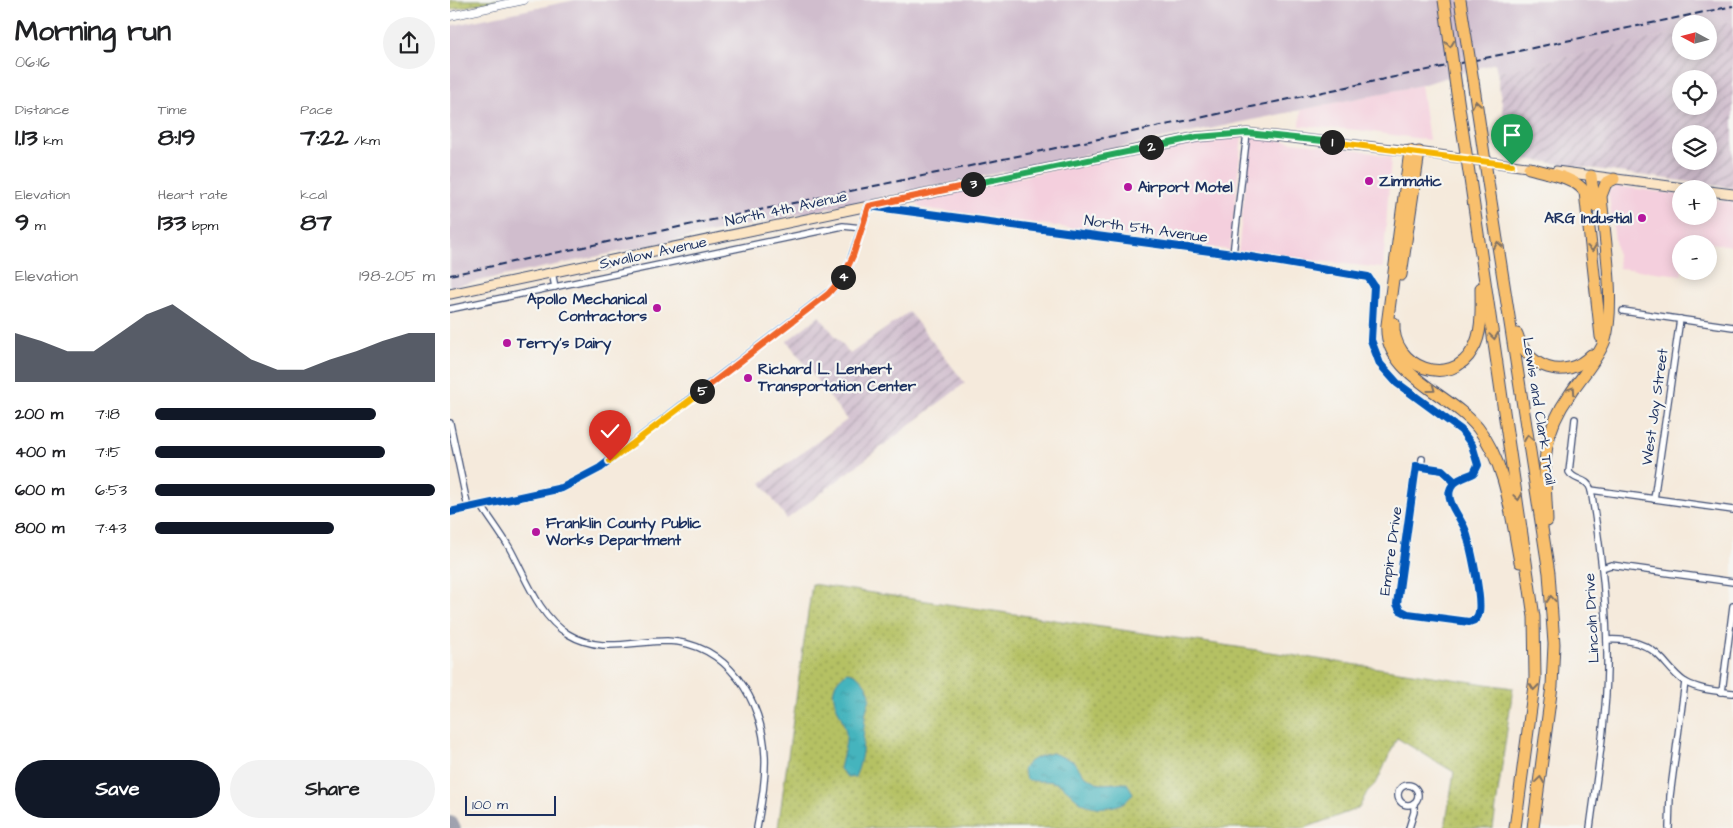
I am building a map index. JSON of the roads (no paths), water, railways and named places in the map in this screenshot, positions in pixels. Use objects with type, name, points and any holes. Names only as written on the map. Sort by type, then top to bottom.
[{"type":"highway","points":[[1444,0],[1532,596],[1536,638],[1532,704],[1515,828]]},
{"type":"highway","name":"Lewis and Clark Trail","points":[[1460,0],[1549,573],[1554,644],[1552,686],[1533,828]]},
{"type":"highway","points":[[1414,152],[1394,329],[1399,349],[1412,364],[1425,369],[1445,370],[1458,365],[1472,350],[1478,337],[1481,308],[1482,253]]},
{"type":"highway","points":[[1414,152],[1387,324],[1389,346],[1400,364],[1470,419],[1491,448],[1501,471],[1536,638]]},
{"type":"highway","points":[[1505,294],[1519,342],[1526,354],[1536,363],[1549,368],[1569,368],[1582,363],[1592,354],[1602,332],[1585,192],[1581,186],[1570,180],[1529,168]]},
{"type":"highway","points":[[1585,192],[1591,176]]},
{"type":"highway","points":[[1591,176],[1610,309]]},
{"type":"highway","points":[[1549,573],[1546,444],[1557,413],[1602,347],[1608,330],[1610,309],[1601,196],[1606,183],[1614,179]]},
{"type":"main road","name":"North 4th Avenue","points":[[450,294],[1197,137],[1247,133],[1414,152],[1672,186]]},
{"type":"main road","points":[[1717,192],[1733,194]]},
{"type":"street","points":[[450,16],[524,0]]},
{"type":"street","points":[[1233,254],[1247,133]]},
{"type":"street","points":[[450,512],[562,488],[600,468],[832,290],[848,268],[869,206]]},
{"type":"street","name":"North 5th Avenue","points":[[869,206],[1233,254],[1368,277],[1374,286],[1370,326],[1373,348],[1385,371],[1454,424],[1472,445],[1478,465],[1474,473],[1455,482]]},
{"type":"street","name":"Swallow Avenue","points":[[450,309],[843,226],[862,228]]},
{"type":"street","points":[[552,272],[555,287]]},
{"type":"street","points":[[1623,312],[1733,327]]},
{"type":"street","name":"West Jay Street","points":[[1654,499],[1680,319]]},
{"type":"street","points":[[1575,419],[1569,472],[1572,477],[1584,480],[1591,490],[1733,510]]},
{"type":"street","points":[[450,423],[468,508]]},
{"type":"street","points":[[1422,459],[1421,467],[1442,470],[1455,482]]},
{"type":"street","name":"Empire Drive","points":[[1421,467],[1416,466],[1397,604],[1400,610],[1408,614],[1469,622],[1475,619],[1479,613],[1478,591],[1465,529],[1449,497],[1450,489],[1455,482]]},
{"type":"street","name":"Lincoln Drive","points":[[1590,828],[1605,710],[1607,640],[1602,568],[1591,490]]},
{"type":"street","points":[[481,506],[505,540],[541,606],[550,619],[566,633],[587,643],[604,646],[664,641],[691,645],[716,656],[735,674],[757,712],[765,746],[765,772],[757,828]]},
{"type":"street","points":[[1602,568],[1610,565],[1733,582]]},
{"type":"street","points":[[1722,692],[1733,606]]},
{"type":"street","points":[[1607,640],[1623,640],[1645,646],[1657,654],[1686,682],[1698,688],[1733,693]]},
{"type":"street","points":[[1669,828],[1670,796],[1686,682]]},
{"type":"street","points":[[1409,828],[1414,812],[1414,804]]},
{"type":"water","points":[[847,672],[861,679],[870,695],[858,769],[855,777],[848,778],[840,769],[846,733],[834,694],[835,686],[839,679]]},
{"type":"water","points":[[1052,753],[1073,761],[1084,775],[1100,784],[1127,783],[1133,793],[1124,802],[1117,805],[1094,807],[1081,802],[1056,783],[1026,779],[1023,770],[1028,763]]},
{"type":"railway","points":[[450,275],[1733,6]]},
{"type":"place","name":"Zimmatic","points":[[1369,181]]},
{"type":"place","name":"Airport Motel","points":[[1128,187]]},
{"type":"place","name":"ARG Industial","points":[[1642,218]]},
{"type":"place","name":"Apollo Mechanical Contractors","points":[[657,308]]},
{"type":"place","name":"Terry's Dairy","points":[[507,343]]},
{"type":"place","name":"Richard L. Lenhert Transportation Center","points":[[748,378]]},
{"type":"place","name":"Franklin County Public Works Department","points":[[536,532]]}]
